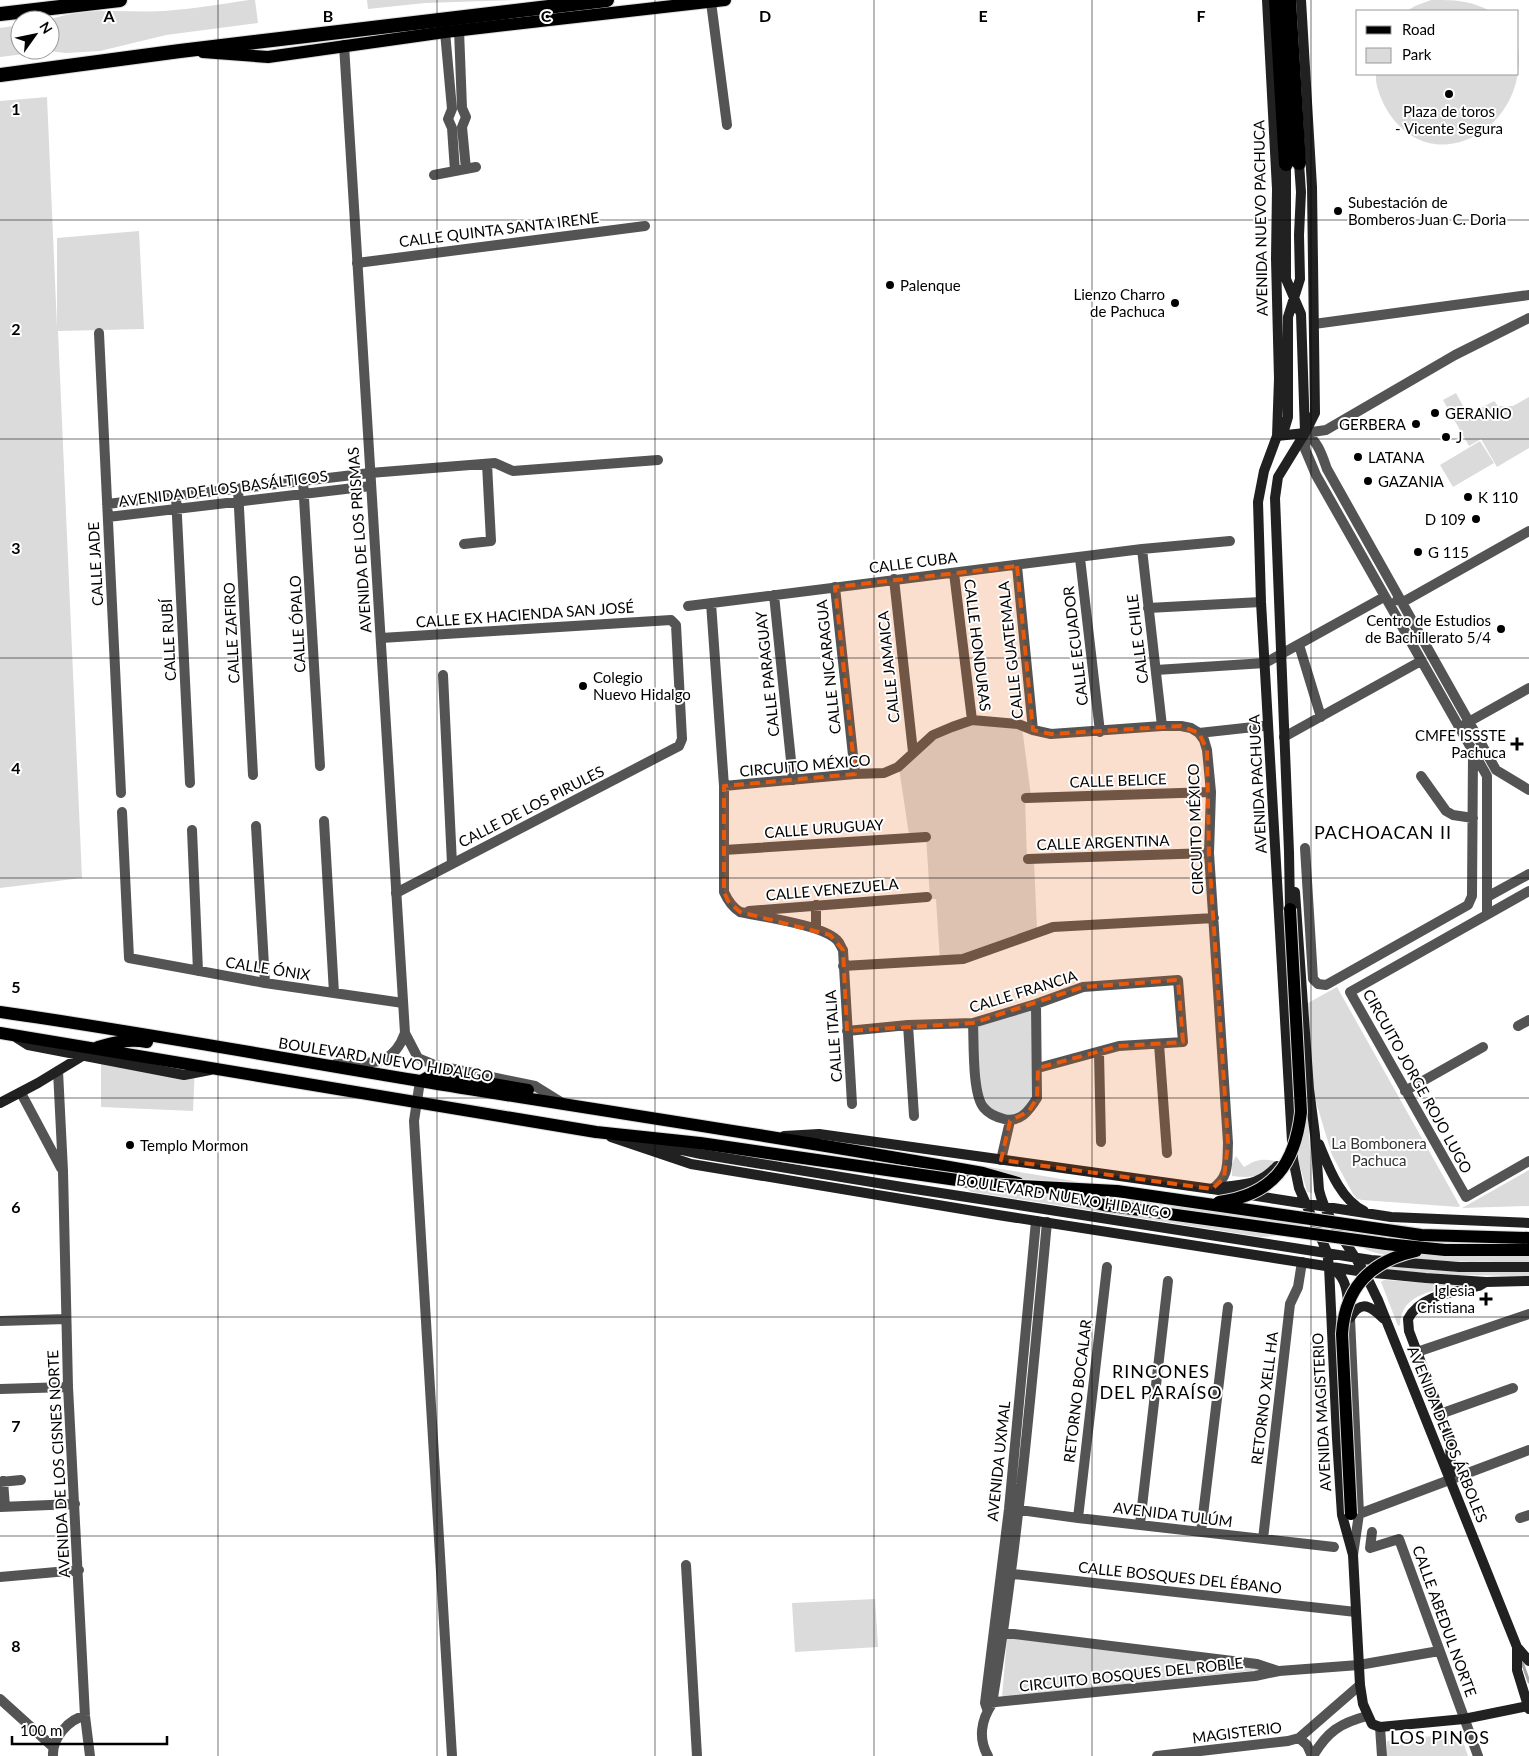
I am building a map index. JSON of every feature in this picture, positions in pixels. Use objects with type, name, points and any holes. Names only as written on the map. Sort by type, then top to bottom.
[{"type":"highway","points":[[0,14],[120,0]]},
{"type":"highway","points":[[0,74],[607,0]]},
{"type":"highway","points":[[1276,0],[1293,164]]},
{"type":"highway","points":[[1290,0],[1293,164]]},
{"type":"main road","points":[[180,51],[268,57],[459,30],[724,0]]},
{"type":"main road","name":"AVENIDA NUEVO PACHUCA","points":[[1267,0],[1277,189],[1276,259],[1279,379],[1277,436]]},
{"type":"main road","points":[[1301,0],[1312,187],[1315,413],[1305,432]]},
{"type":"main road","points":[[1293,164],[1286,279],[1300,314],[1305,432]]},
{"type":"main road","points":[[1277,436],[1285,427],[1288,417],[1288,317],[1294,298]]},
{"type":"main road","points":[[1277,436],[1305,432]]},
{"type":"main road","name":"AVENIDA PACHUCA","points":[[1289,852],[1275,498],[1278,477],[1305,432]]},
{"type":"main road","name":"AVENIDA PACHUCA","points":[[1277,436],[1264,471],[1258,502],[1261,602],[1291,1134],[1294,1170],[1305,1204]]},
{"type":"main road","points":[[1209,1204],[1242,1198],[1265,1186],[1286,1165],[1298,1134],[1300,1112],[1289,852]]},
{"type":"main road","points":[[1289,852],[1298,909],[1309,1090],[1315,1135],[1319,1191],[1325,1207],[1342,1237]]},
{"type":"main road","name":"BOULEVARD NUEVO HIDALGO","points":[[0,1012],[101,1026],[420,1081],[430,1076],[440,1075],[530,1091],[565,1104],[984,1173],[1104,1206],[1425,1248],[1445,1250],[1529,1250]]},
{"type":"main road","points":[[6,1034],[28,1044],[82,1056],[184,1074],[219,1069]]},
{"type":"main road","name":"BOULEVARD NUEVO HIDALGO","points":[[6,1034],[596,1132],[701,1154],[1103,1219],[1407,1264],[1459,1267],[1529,1267]]},
{"type":"main road","points":[[0,1103],[21,1093],[95,1048],[114,1042],[134,1040],[170,1045],[200,1044]]},
{"type":"main road","points":[[56,1050],[60,1064],[58,1071]]},
{"type":"main road","points":[[58,1071],[106,1060]]},
{"type":"main road","points":[[596,1132],[691,1164],[1067,1226],[1364,1272],[1486,1282],[1529,1281]]},
{"type":"main road","name":"BOULEVARD NUEVO HIDALGO","points":[[596,1132],[700,1143],[985,1184],[1108,1190],[1421,1235],[1529,1238]]},
{"type":"main road","name":"BOULEVARD NUEVO HIDALGO","points":[[766,1136],[819,1134],[1212,1189],[1391,1217],[1529,1223]]},
{"type":"main road","points":[[1212,1189],[1251,1184],[1260,1180],[1278,1165],[1288,1146],[1291,1134]]},
{"type":"main road","points":[[1315,1135],[1346,1197],[1357,1207],[1370,1214]]},
{"type":"main road","points":[[1305,1204],[1327,1252],[1330,1266],[1340,1274],[1347,1287],[1350,1318]]},
{"type":"main road","points":[[1264,1243],[1315,1226],[1322,1219],[1325,1207]]},
{"type":"main road","points":[[1327,1252],[1334,1242],[1342,1237],[1391,1217]]},
{"type":"main road","points":[[1067,1226],[1103,1219]]},
{"type":"main road","name":"AVENIDA DE LOS ÁRBOLES","points":[[1342,1237],[1364,1272],[1387,1322],[1517,1647],[1529,1661]]},
{"type":"main road","points":[[1353,1555],[1355,1514],[1342,1334],[1347,1306],[1362,1278],[1372,1269],[1399,1254],[1425,1248]]},
{"type":"main road","points":[[1269,1257],[1327,1252]]},
{"type":"main road","points":[[1302,1262],[1320,1272],[1325,1279],[1330,1300]]},
{"type":"main road","name":"AVENIDA MAGISTERIO","points":[[1330,1266],[1330,1300],[1342,1515],[1353,1555],[1360,1685],[1367,1716]]},
{"type":"main road","points":[[1451,1480],[1450,1439],[1408,1324],[1411,1313],[1428,1299],[1480,1286],[1486,1282]]},
{"type":"main road","points":[[1350,1318],[1357,1308],[1363,1306],[1375,1310],[1387,1322]]},
{"type":"main road","name":"AVENIDA DE LOS ÁRBOLES","points":[[1517,1647],[1517,1670],[1528,1708]]},
{"type":"main road","points":[[1367,1716],[1372,1724],[1380,1727],[1464,1719],[1528,1708]]},
{"type":"street","points":[[711,2],[727,125]]},
{"type":"street","points":[[434,175],[471,168],[457,128],[448,119],[457,108],[459,30]]},
{"type":"street","points":[[445,32],[457,108],[466,118],[457,128],[455,171]]},
{"type":"street","name":"AVENIDA DE LOS PRISMAS","points":[[344,45],[405,1033],[418,1058],[435,1065],[536,1086],[565,1104]]},
{"type":"street","name":"CALLE QUINTA SANTA IRENE","points":[[357,263],[645,226]]},
{"type":"street","points":[[1314,324],[1529,295]]},
{"type":"street","points":[[1305,432],[1326,430],[1455,355],[1529,318]]},
{"type":"street","name":"CALLE JADE","points":[[99,333],[121,793]]},
{"type":"street","points":[[1305,432],[1305,449],[1310,462],[1384,597],[1487,776],[1487,914]]},
{"type":"street","points":[[1305,432],[1313,438],[1327,469],[1496,770],[1529,790]]},
{"type":"street","name":"AVENIDA DE LOS BASÁLTICOS","points":[[107,504],[370,473],[495,463],[513,471],[658,460]]},
{"type":"street","points":[[464,544],[491,540],[487,464]]},
{"type":"street","name":"CALLE ÓPALO","points":[[303,481],[320,766]]},
{"type":"street","name":"AVENIDA DE LOS BASÁLTICOS","points":[[108,517],[371,486]]},
{"type":"street","name":"CALLE ZAFIRO","points":[[238,489],[254,775]]},
{"type":"street","name":"CALLE RUBÍ","points":[[176,496],[190,784]]},
{"type":"street","points":[[1156,670],[1265,663],[1384,597],[1403,602],[1529,531]]},
{"type":"street","name":"CALLE CUBA","points":[[688,606],[1142,549],[1230,541]]},
{"type":"street","name":"CALLE CHILE","points":[[1142,549],[1162,726]]},
{"type":"street","name":"CALLE ECUADOR","points":[[1080,558],[1100,732]]},
{"type":"street","name":"CALLE GUATEMALA","points":[[1017,566],[1033,730]]},
{"type":"street","name":"CALLE HONDURAS","points":[[954,572],[972,720]]},
{"type":"street","name":"CALLE JAMAICA","points":[[894,579],[913,752]]},
{"type":"street","name":"CALLE NICARAGUA","points":[[835,587],[855,774]]},
{"type":"street","name":"CALLE PARAGUAY","points":[[774,595],[793,780]]},
{"type":"street","points":[[1148,608],[1261,602]]},
{"type":"street","points":[[711,603],[724,786]]},
{"type":"street","name":"CALLE EX HACIENDA SAN JOSÉ","points":[[380,638],[671,620],[676,625],[682,739],[679,746]]},
{"type":"street","points":[[1299,645],[1321,717]]},
{"type":"street","points":[[1284,737],[1421,661]]},
{"type":"street","points":[[444,675],[452,864]]},
{"type":"street","points":[[1459,728],[1529,688]]},
{"type":"street","name":"CIRCUITO MÉXICO","points":[[740,912],[733,908],[724,892],[724,786],[884,773],[898,767],[933,735],[952,726],[972,720],[1018,724],[1051,734],[1100,732],[1162,726],[1181,726],[1199,732],[1207,750],[1211,792],[1209,853],[1228,1143],[1227,1171],[1224,1178],[1212,1189]]},
{"type":"street","points":[[1199,732],[1263,726]]},
{"type":"street","name":"CALLE DE LOS PIRULES","points":[[396,893],[679,746]]},
{"type":"street","points":[[1306,848],[1313,979],[1318,984],[1326,985],[1468,905],[1472,896],[1473,753]]},
{"type":"street","points":[[1474,784],[1496,770]]},
{"type":"street","points":[[1421,776],[1446,811],[1453,815],[1473,818]]},
{"type":"street","name":"CALLE BELICE","points":[[1026,798],[1211,792]]},
{"type":"street","name":"CALLE ÓNIX","points":[[122,812],[129,958],[264,983],[403,1003]]},
{"type":"street","points":[[324,821],[334,993]]},
{"type":"street","points":[[256,826],[264,983]]},
{"type":"street","points":[[192,830],[198,971]]},
{"type":"street","name":"CALLE URUGUAY","points":[[724,850],[926,836]]},
{"type":"street","name":"CALLE ARGENTINA","points":[[1028,859],[1209,853]]},
{"type":"street","points":[[1487,897],[1529,874]]},
{"type":"street","name":"CIRCUITO JORGE ROJO LUGO","points":[[1529,891],[1350,992],[1466,1197],[1529,1161]]},
{"type":"street","name":"CALLE VENEZUELA","points":[[740,912],[927,897]]},
{"type":"street","points":[[816,905],[816,929]]},
{"type":"street","points":[[740,912],[816,929],[830,935],[838,941],[843,950],[844,966],[963,959],[1053,927],[1214,918]]},
{"type":"street","name":"CALLE ITALIA","points":[[844,966],[852,1104]]},
{"type":"street","name":"CALLE FRANCIA","points":[[847,1031],[973,1023],[1036,1004],[1083,987],[1178,980],[1183,1042],[1160,1044]]},
{"type":"street","points":[[973,1023],[977,1093],[983,1107],[994,1117],[1010,1121],[1020,1118],[1029,1111],[1037,1098],[1036,1004]]},
{"type":"street","points":[[1518,1026],[1529,1020]]},
{"type":"street","points":[[908,1026],[914,1116]]},
{"type":"street","points":[[320,1064],[380,1061],[393,1055],[400,1046],[405,1033]]},
{"type":"street","points":[[1038,1068],[1100,1053],[1119,1046],[1160,1044],[1167,1153]]},
{"type":"street","points":[[1405,1091],[1483,1047]]},
{"type":"street","points":[[1100,1053],[1101,1142]]},
{"type":"street","name":"AVENIDA DE LOS CISNES NORTE","points":[[58,1071],[63,1171],[68,1387],[76,1504],[85,1716],[90,1756]]},
{"type":"street","points":[[420,1081],[414,1129],[452,1756]]},
{"type":"street","name":"AVENIDA DE LOS CISNES NORTE","points":[[21,1093],[63,1171]]},
{"type":"street","points":[[1001,1160],[1010,1121]]},
{"type":"street","points":[[44,1136],[60,1128]]},
{"type":"street","name":"AVENIDA UXMAL","points":[[1014,1509],[1036,1221]]},
{"type":"street","name":"AVENIDA UXMAL","points":[[988,1756],[983,1747],[981,1729],[988,1706],[1006,1573],[1047,1222]]},
{"type":"street","name":"RETORNO XELL HA","points":[[1263,1540],[1290,1304],[1298,1288],[1302,1262]]},
{"type":"street","name":"RETORNO BOCALAR","points":[[1078,1518],[1107,1267]]},
{"type":"street","points":[[1140,1524],[1168,1280]]},
{"type":"street","points":[[1201,1532],[1228,1307]]},
{"type":"street","points":[[1417,1352],[1529,1314]]},
{"type":"street","points":[[1350,1318],[1355,1514],[1529,1450]]},
{"type":"street","points":[[0,1321],[66,1319]]},
{"type":"street","points":[[0,1389],[68,1387]]},
{"type":"street","points":[[1440,1414],[1513,1388]]},
{"type":"street","points":[[21,1480],[2,1482],[2,1507],[76,1504]]},
{"type":"street","name":"AVENIDA TULÚM","points":[[1014,1509],[1334,1547]]},
{"type":"street","name":"CALLE ABEDUL NORTE","points":[[1372,1532],[1370,1548],[1400,1539],[1478,1756]]},
{"type":"street","points":[[686,1565],[697,1756]]},
{"type":"street","points":[[0,1576],[79,1570]]},
{"type":"street","name":"CALLE BOSQUES DEL ÉBANO","points":[[1006,1573],[1356,1612]]},
{"type":"street","name":"CIRCUITO BOSQUES DEL ROBLE","points":[[998,1632],[1257,1664],[1279,1671]]},
{"type":"street","name":"CIRCUITO BOSQUES DEL ROBLE","points":[[988,1706],[1256,1676],[1279,1671],[1359,1665],[1439,1651]]},
{"type":"street","name":"MAGISTERIO","points":[[1156,1756],[1288,1741],[1299,1738],[1360,1685]]},
{"type":"street","points":[[0,1699],[53,1751],[59,1736],[71,1722],[78,1717],[85,1716]]},
{"type":"street","points":[[1299,1738],[1306,1745],[1312,1756],[1321,1742],[1342,1724],[1367,1716]]},
{"type":"street","points":[[1380,1727],[1382,1756]]},
{"type":"highlighted area","points":[[1017,566],[1033,730],[1051,734],[1181,726],[1199,733],[1207,750],[1209,853],[1228,1143],[1224,1178],[1212,1189],[1001,1160],[1010,1121],[1029,1111],[1037,1098],[1038,1068],[1119,1046],[1183,1042],[1178,980],[1083,987],[973,1023],[847,1031],[843,950],[830,935],[740,912],[728,901],[724,892],[724,786],[855,774],[835,587]]},
{"type":"green space","points":[[255,0],[258,23],[166,35],[100,51],[60,52],[60,17],[77,13],[175,10]]},
{"type":"green space","points":[[367,0],[514,0],[425,3],[368,9]]},
{"type":"green space","points":[[1431,0],[1447,0],[1462,1],[1488,10],[1409,10]]},
{"type":"green space","points":[[10,26],[10,56],[0,57],[0,28]]},
{"type":"green space","name":"Plaza de toros - Vicente Segura","points":[[1376,75],[1517,75],[1508,102],[1493,123],[1473,137],[1451,144],[1428,143],[1406,132],[1387,110],[1379,92]]},
{"type":"green space","points":[[47,97],[57,327],[57,238],[139,231],[144,329],[58,331],[82,878],[0,888],[0,101]]},
{"type":"green space","points":[[1456,393],[1468,415],[1494,401],[1498,406],[1513,406],[1529,397],[1529,448],[1497,467],[1481,439],[1469,446],[1443,400]]},
{"type":"green space","points":[[1480,441],[1494,463],[1453,487],[1440,465]]},
{"type":"green space","points":[[973,721],[1022,727],[1031,796],[1025,797],[1027,861],[1034,861],[1037,929],[983,956],[940,960],[936,899],[930,899],[926,835],[909,835],[899,768],[934,736]]},
{"type":"green space","name":"La Bombonera Pachuca","points":[[1337,987],[1459,1207],[1362,1200],[1357,1199],[1353,1194],[1332,1155],[1313,1092],[1308,1003]]},
{"type":"green space","points":[[1036,1004],[1037,1098],[1010,1121],[983,1107],[973,1023]]},
{"type":"green space","points":[[101,1056],[195,1065],[193,1111],[101,1107]]},
{"type":"green space","points":[[1297,1108],[1308,1108],[1312,1193],[1307,1192],[1298,1159]]},
{"type":"green space","points":[[1236,1156],[1244,1167],[1259,1160],[1275,1161],[1262,1174],[1245,1177],[1232,1176],[1232,1164]]},
{"type":"green space","points":[[976,1165],[1080,1182],[1018,1179],[976,1167]]},
{"type":"green space","points":[[1529,1170],[1529,1206],[1462,1208]]},
{"type":"green space","points":[[1102,1185],[1308,1222],[1286,1233],[1261,1237],[972,1192],[967,1189],[1039,1193],[1098,1210]]},
{"type":"green space","points":[[1390,1223],[1429,1229],[1529,1234],[1529,1262],[1465,1262],[1409,1258],[1384,1255],[1366,1249],[1357,1242],[1361,1236]]},
{"type":"green space","points":[[1381,1265],[1459,1272],[1529,1272],[1529,1276],[1459,1275],[1385,1270]]},
{"type":"green space","points":[[1384,1280],[1465,1285],[1433,1291],[1414,1299],[1407,1305],[1398,1326],[1381,1282]]},
{"type":"green space","points":[[875,1599],[878,1647],[795,1652],[792,1603]]},
{"type":"green space","points":[[1007,1638],[1242,1665],[1259,1670],[1002,1697]]},
{"type":"green space","points":[[1460,1733],[1468,1756],[1387,1756],[1387,1741]]},
{"type":"waterway","points":[[1521,1659],[1529,1682]]},
{"type":"place","name":"Plaza de toros - Vicente Segura","points":[[1449,94]]},
{"type":"place","name":"Subestación de Bomberos Juan C. Doria","points":[[1338,211]]},
{"type":"place","name":"Palenque","points":[[890,285]]},
{"type":"place","name":"Lienzo Charro de Pachuca","points":[[1175,303]]},
{"type":"place","name":"GERANIO","points":[[1435,413]]},
{"type":"place","name":"GERBERA","points":[[1416,424]]},
{"type":"place","name":"J","points":[[1446,437]]},
{"type":"place","name":"LATANA","points":[[1358,457]]},
{"type":"place","name":"GAZANIA","points":[[1368,481]]},
{"type":"place","name":"K 110","points":[[1468,497]]},
{"type":"place","name":"D 109","points":[[1476,519]]},
{"type":"place","name":"G 115","points":[[1418,552]]},
{"type":"place","name":"Centro de Estudios de Bachillerato 5/4","points":[[1501,629]]},
{"type":"place","name":"Colegio Nuevo Hidalgo","points":[[583,686]]},
{"type":"place","name":"CMFE ISSSTE Pachuca","points":[[1517,744]]},
{"type":"place","name":"Templo Mormon","points":[[130,1145]]},
{"type":"place","name":"Iglesia Cristiana","points":[[1486,1299]]},
{"type":"district","name":"PACHOACAN II","points":[[1383,832]]},
{"type":"district","name":"RINCONES DEL PARAÍSO","points":[[1161,1381]]},
{"type":"district","name":"LOS PINOS","points":[[1440,1737]]}]
